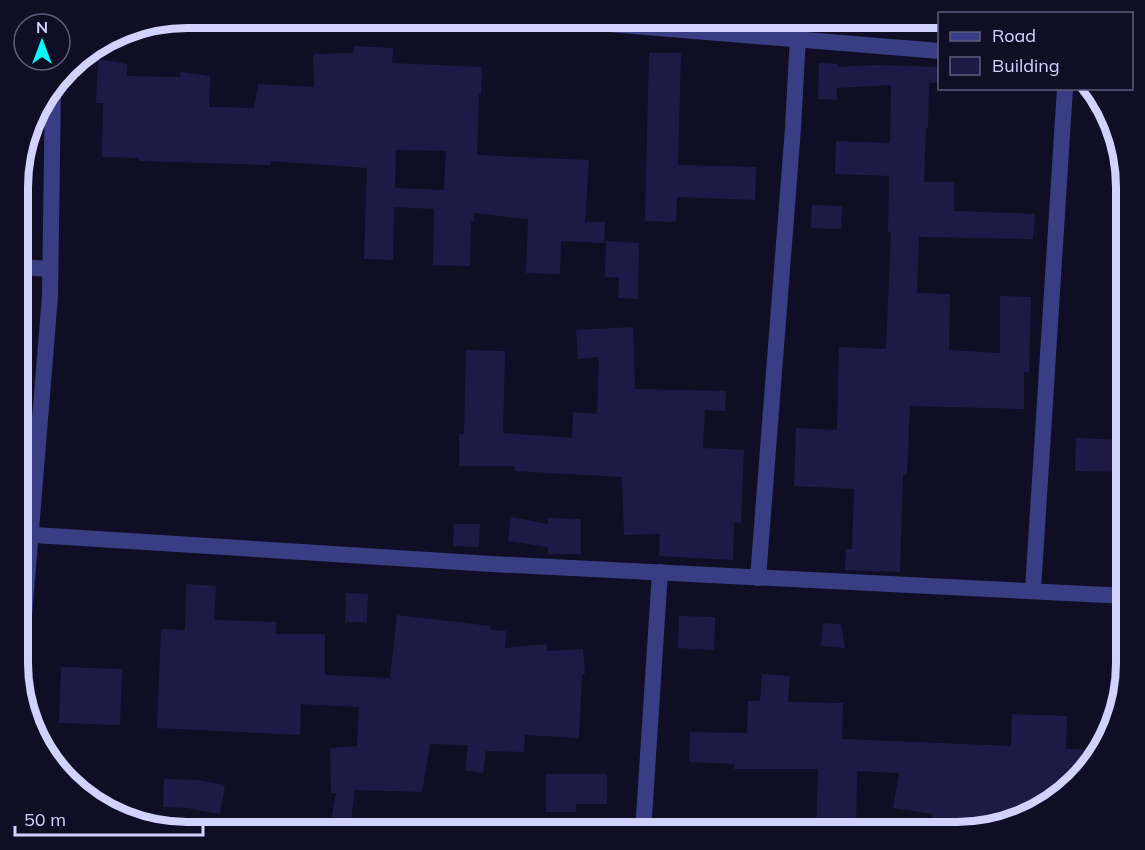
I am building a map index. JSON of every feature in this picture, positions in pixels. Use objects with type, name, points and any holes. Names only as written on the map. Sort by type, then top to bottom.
[{"type":"street","points":[[662,29],[938,51]]},
{"type":"street","points":[[758,578],[793,128],[798,29]]},
{"type":"street","points":[[1033,590],[1065,90]]},
{"type":"street","points":[[29,508],[50,296],[53,103]]},
{"type":"street","points":[[28,268],[50,269]]},
{"type":"street","points":[[29,534],[492,564],[1116,595]]},
{"type":"street","points":[[643,822],[660,572]]},
{"type":"building","points":[[354,46],[393,48],[392,63],[482,67],[477,155],[589,160],[585,222],[605,222],[604,243],[561,241],[560,274],[526,273],[528,219],[474,213],[474,222],[471,221],[470,266],[433,265],[434,209],[394,207],[393,260],[364,259],[367,168],[271,161],[270,165],[139,161],[139,158],[102,157],[103,103],[96,103],[98,59],[127,64],[127,76],[180,77],[181,72],[210,76],[209,107],[254,108],[258,84],[314,87],[313,54],[353,53]],"holes":[[[396,150],[446,151],[444,190],[395,188]]]},
{"type":"building","points":[[649,53],[681,53],[678,165],[756,167],[755,200],[677,197],[676,222],[645,221]]},
{"type":"building","points":[[819,63],[838,64],[838,67],[878,65],[938,67],[938,82],[929,83],[924,182],[954,182],[954,211],[1035,214],[1033,239],[919,237],[917,293],[950,294],[949,350],[1000,353],[1000,296],[1031,297],[1029,373],[1024,372],[1024,409],[910,406],[907,474],[903,474],[900,572],[845,570],[846,549],[852,549],[854,489],[794,486],[796,428],[837,430],[839,347],[886,349],[891,232],[888,232],[889,176],[835,174],[836,141],[890,143],[891,85],[837,88],[837,100],[818,99]]},
{"type":"building","points":[[812,205],[842,206],[841,229],[811,228]]},
{"type":"building","points":[[606,241],[639,243],[638,299],[618,298],[619,278],[605,277]]},
{"type":"building","points":[[633,327],[635,389],[726,391],[725,411],[705,410],[703,448],[744,450],[741,523],[734,522],[733,560],[659,556],[660,534],[624,535],[622,477],[515,471],[515,466],[459,466],[459,434],[464,434],[466,350],[505,351],[503,433],[572,438],[573,412],[597,414],[599,357],[578,359],[576,330]]},
{"type":"building","points":[[1076,438],[1116,440],[1116,472],[1075,471]]},
{"type":"building","points":[[511,517],[548,524],[548,518],[581,519],[581,554],[548,554],[548,547],[508,541]]},
{"type":"building","points":[[454,524],[480,524],[479,547],[453,546]]},
{"type":"building","points":[[186,584],[216,586],[214,620],[276,622],[276,634],[325,634],[325,675],[390,678],[397,615],[491,626],[491,630],[506,631],[505,648],[546,644],[547,651],[583,649],[585,674],[582,674],[579,738],[525,735],[524,752],[486,751],[483,773],[465,770],[468,745],[430,744],[422,792],[355,790],[351,819],[332,817],[336,793],[331,793],[330,748],[357,746],[359,707],[301,704],[300,735],[157,728],[161,629],[185,630]]},
{"type":"building","points":[[346,593],[368,594],[367,622],[345,622]]},
{"type":"building","points":[[679,616],[715,617],[714,650],[678,648]]},
{"type":"building","points":[[823,623],[841,624],[845,648],[821,646]]},
{"type":"building","points":[[61,667],[122,669],[120,725],[59,723]]},
{"type":"building","points":[[762,674],[790,676],[788,702],[843,703],[842,739],[1011,746],[1012,714],[1067,716],[1066,749],[1090,750],[1070,775],[1054,789],[1028,805],[1009,813],[979,820],[932,822],[932,814],[893,808],[899,773],[857,771],[856,822],[816,822],[818,769],[734,769],[734,764],[689,762],[690,732],[747,733],[748,701],[760,701]]},
{"type":"building","points":[[546,774],[607,774],[607,804],[576,804],[576,812],[546,812]]},
{"type":"building","points":[[164,779],[196,780],[225,785],[220,814],[187,808],[163,807]]}]
